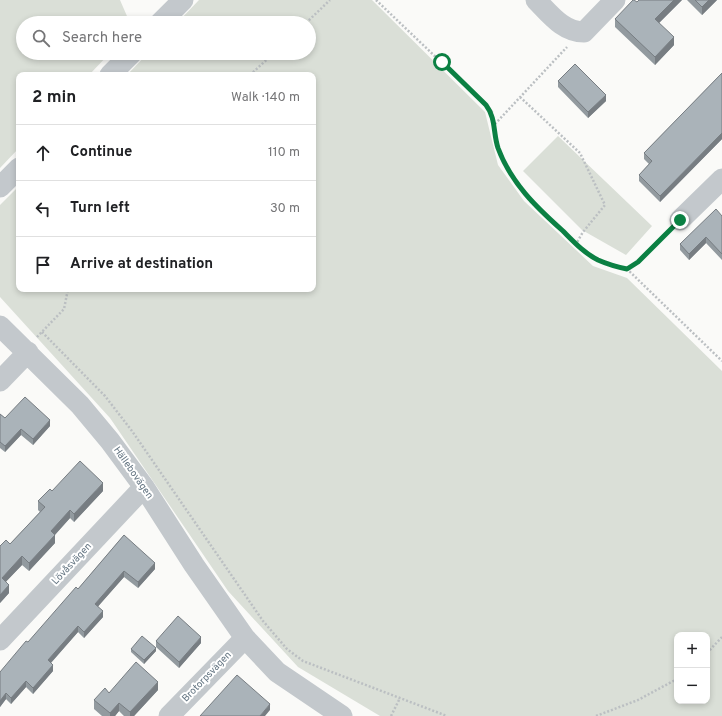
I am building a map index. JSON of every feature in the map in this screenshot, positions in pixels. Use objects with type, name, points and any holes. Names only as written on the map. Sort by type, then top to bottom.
[{"type":"street","points":[[167,16],[183,0]]},
{"type":"street","points":[[536,0],[562,25],[575,32],[584,32],[615,0]]},
{"type":"street","points":[[113,72],[125,60]]},
{"type":"street","points":[[0,187],[16,171]]},
{"type":"street","points":[[680,220],[721,180]]},
{"type":"street","name":"Hällebovägen","points":[[0,326],[30,347],[80,404],[144,487],[194,565],[245,638],[277,672],[342,716]]},
{"type":"street","points":[[0,381],[30,347]]},
{"type":"street","name":"Lövåsvägen","points":[[0,640],[144,487]]},
{"type":"street","name":"Brotorpsvägen","points":[[169,716],[245,638]]},
{"type":"path","points":[[313,16],[330,0]]},
{"type":"path","points":[[376,0],[492,112],[498,147],[509,171],[529,200],[576,244],[598,260],[627,269],[722,361]]},
{"type":"path","points":[[494,124],[567,47],[584,32]]},
{"type":"path","points":[[253,72],[266,60]]},
{"type":"path","points":[[520,97],[580,154],[605,205],[583,232],[576,244]]},
{"type":"path","points":[[627,269],[638,262],[680,220]]},
{"type":"path","points":[[30,347],[64,309],[67,292]]},
{"type":"path","points":[[42,332],[110,402],[146,450],[263,622],[287,649],[303,660],[447,716]]},
{"type":"path","points":[[710,650],[722,638]]},
{"type":"path","points":[[596,716],[638,700],[674,681]]},
{"type":"path","points":[[391,716],[400,698]]},
{"type":"shaded area","points":[[0,0],[120,0],[127,16],[16,16],[16,60],[103,60],[92,72],[16,72],[16,151],[0,168]]},
{"type":"shaded area","points":[[199,0],[372,0],[485,112],[498,165],[524,201],[593,266],[627,278],[722,371],[722,716],[380,716],[298,667],[228,591],[110,418],[0,297],[0,205],[16,189],[16,292],[316,292],[316,72],[130,72],[141,60],[316,60],[316,16],[184,16]]},
{"type":"shaded area","points":[[558,136],[652,226],[626,255],[582,230],[523,171]]},
{"type":"building","points":[[633,0],[637,2],[639,0],[674,0],[655,19],[674,37],[655,57],[615,19]]},
{"type":"building","points":[[695,0],[709,0],[702,7]]},
{"type":"building","points":[[575,64],[606,95],[588,112],[558,81]]},
{"type":"building","points":[[722,73],[722,133],[660,196],[639,175],[652,161],[644,153]]},
{"type":"building","points":[[716,209],[722,216],[722,254],[706,237],[689,254],[680,244]]},
{"type":"building","points":[[25,397],[50,420],[33,439],[21,429],[5,446],[0,442],[0,414],[5,418]]},
{"type":"building","points":[[80,461],[103,483],[74,514],[70,510],[51,531],[55,535],[29,563],[22,556],[2,578],[9,585],[0,595],[0,546],[6,540],[10,544],[45,507],[38,501],[50,489],[52,491]]},
{"type":"building","points":[[124,535],[155,563],[138,582],[124,571],[95,604],[103,611],[84,632],[78,626],[48,660],[53,665],[33,688],[26,681],[11,698],[6,693],[0,701],[0,672],[26,641],[28,642],[76,587],[78,589]]},
{"type":"building","points":[[178,616],[201,637],[179,662],[156,641]]},
{"type":"building","points":[[142,636],[156,648],[144,660],[131,649]]},
{"type":"building","points":[[136,662],[158,682],[130,712],[119,703],[110,713],[94,700],[105,688],[109,693]]},
{"type":"building","points":[[237,675],[270,704],[260,716],[200,716]]},
{"type":"route","points":[[442,62],[492,112],[498,147],[509,171],[529,200],[585,252],[598,260],[613,266],[627,269],[638,262],[680,220]]}]
